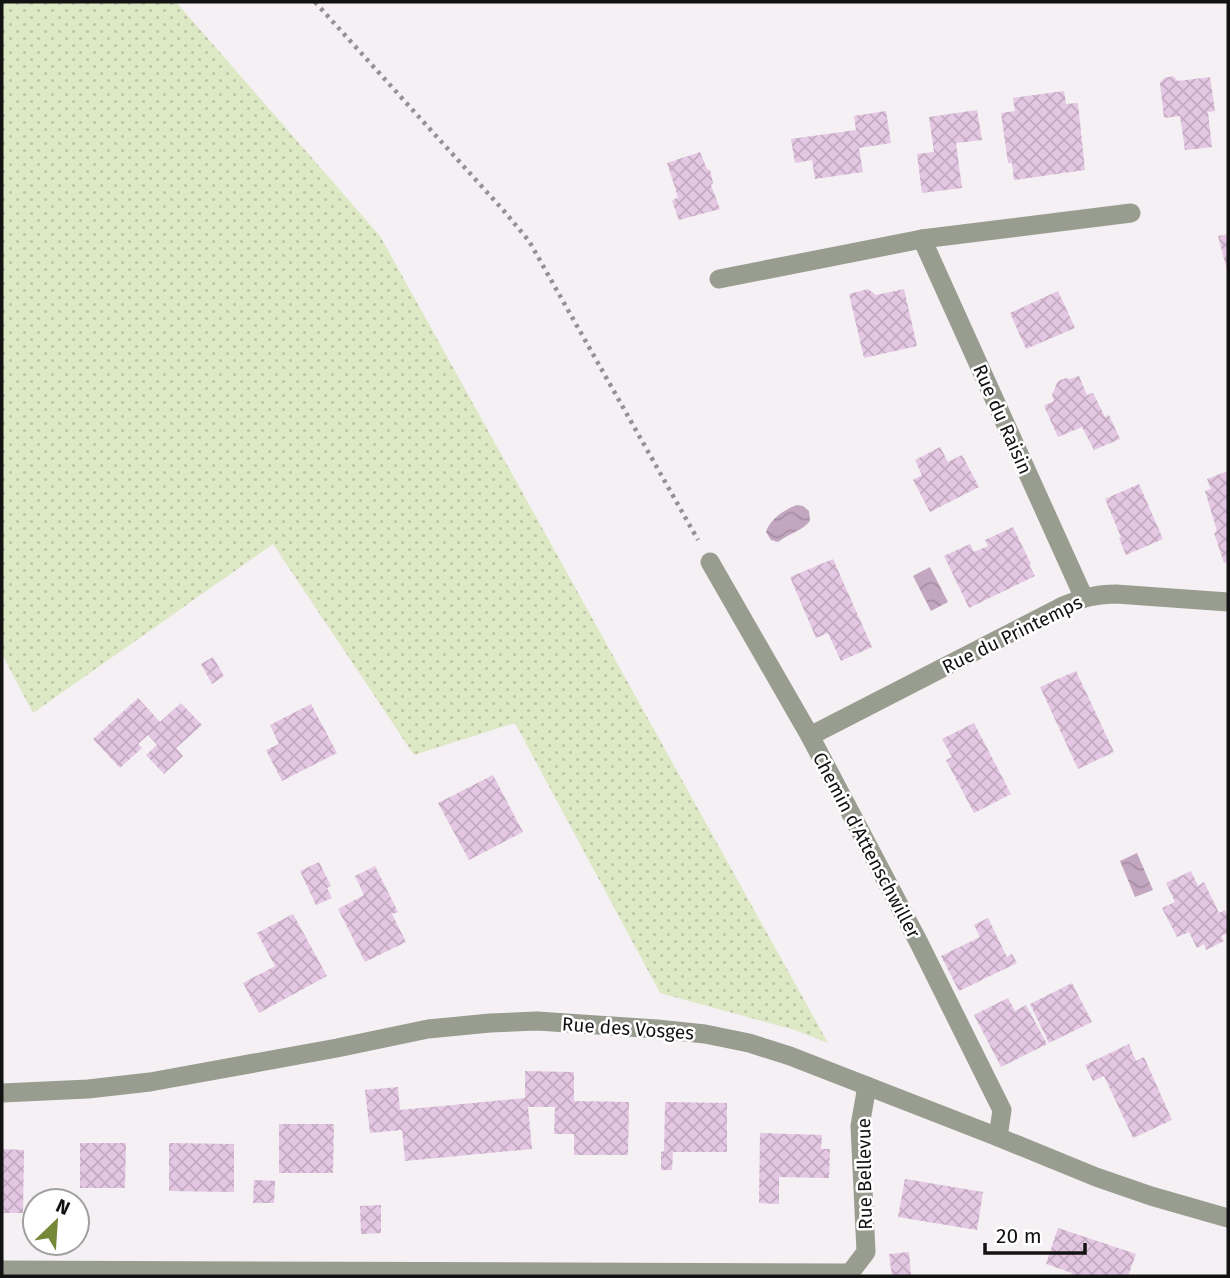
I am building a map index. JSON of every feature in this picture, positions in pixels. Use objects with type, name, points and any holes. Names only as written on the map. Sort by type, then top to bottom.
[{"type":"street","points":[[719,279],[922,239],[1131,213]]},
{"type":"street","name":"Rue du Raisin","points":[[922,239],[1084,598]]},
{"type":"street","name":"Chemin d'Attenschwiller","points":[[710,562],[810,736],[918,941],[1002,1110],[998,1137]]},
{"type":"street","name":"Rue du Printemps","points":[[810,736],[1065,605],[1084,598],[1097,594],[1116,594],[1228,602]]},
{"type":"street","name":"Rue des Vosges","points":[[2,1093],[88,1089],[150,1082],[428,1030],[490,1023],[537,1021],[705,1034],[780,1053],[1096,1177],[1228,1219]]},
{"type":"street","name":"Rue Bellevue","points":[[2,1270],[344,1274],[850,1273],[866,1252],[860,1126],[867,1086]]},
{"type":"path","points":[[315,2],[529,240],[710,562]]},
{"type":"green space","points":[[2,2],[176,2],[380,236],[828,1043],[795,1030],[660,993],[515,723],[414,755],[273,544],[33,713],[2,654]]},
{"type":"water","points":[[797,505],[809,511],[810,521],[778,542],[771,540],[766,532],[770,523]]},
{"type":"water","points":[[930,567],[948,602],[931,611],[913,576]]},
{"type":"water","points":[[1137,853],[1153,890],[1135,897],[1120,861]]},
{"type":"building","points":[[1173,76],[1178,81],[1210,77],[1215,111],[1208,112],[1212,147],[1185,150],[1180,116],[1164,118],[1160,83],[1164,78]]},
{"type":"building","points":[[1064,91],[1066,104],[1078,103],[1085,170],[1014,180],[1012,163],[1008,163],[1001,113],[1015,111],[1013,98]]},
{"type":"building","points":[[977,110],[982,140],[956,143],[962,188],[922,193],[917,154],[934,152],[929,117]]},
{"type":"building","points":[[886,111],[891,143],[859,148],[863,172],[815,179],[812,160],[795,163],[791,139],[856,130],[854,116]]},
{"type":"building","points":[[700,152],[707,169],[710,170],[713,183],[711,185],[720,209],[679,220],[672,201],[678,197],[667,163]]},
{"type":"building","points":[[1228,234],[1228,270],[1227,270],[1218,236]]},
{"type":"building","points":[[868,289],[876,295],[904,289],[917,346],[864,358],[849,294]]},
{"type":"building","points":[[1058,291],[1075,328],[1026,349],[1010,313]]},
{"type":"building","points":[[1079,376],[1087,395],[1093,393],[1105,417],[1109,415],[1120,439],[1094,450],[1082,427],[1058,437],[1044,406],[1054,401],[1052,395],[1058,381]]},
{"type":"building","points":[[940,447],[948,462],[962,455],[979,487],[930,512],[913,480],[922,475],[915,460]]},
{"type":"building","points":[[1228,471],[1228,561],[1224,563],[1205,491],[1211,489],[1207,479]]},
{"type":"building","points":[[1139,484],[1163,539],[1126,555],[1105,499]]},
{"type":"building","points":[[1013,527],[1035,576],[969,608],[944,556],[970,544],[974,552],[988,546],[985,540]]},
{"type":"building","points":[[833,559],[872,647],[841,661],[828,633],[816,638],[790,577]]},
{"type":"building","points":[[213,657],[224,676],[212,684],[201,664]]},
{"type":"building","points":[[1076,671],[1114,752],[1078,769],[1040,687]]},
{"type":"building","points":[[138,698],[160,722],[181,703],[202,725],[176,748],[183,756],[164,774],[146,755],[157,745],[148,735],[138,744],[142,748],[120,768],[93,739]]},
{"type":"building","points":[[311,704],[337,753],[282,781],[266,750],[279,744],[270,725]]},
{"type":"building","points":[[974,723],[1011,794],[974,813],[946,760],[952,757],[942,739]]},
{"type":"building","points":[[493,775],[523,832],[469,860],[438,803]]},
{"type":"building","points":[[319,862],[331,886],[327,888],[332,898],[316,905],[300,871]]},
{"type":"building","points":[[375,866],[398,912],[392,914],[406,942],[365,962],[338,909],[364,895],[355,876]]},
{"type":"building","points":[[1191,871],[1198,886],[1204,882],[1219,913],[1225,910],[1228,918],[1228,933],[1221,936],[1224,941],[1206,950],[1204,944],[1197,948],[1189,932],[1177,937],[1162,908],[1175,902],[1166,883]]},
{"type":"building","points":[[293,914],[327,976],[259,1013],[243,983],[275,966],[257,933]]},
{"type":"building","points":[[988,918],[1007,957],[1012,954],[1017,963],[959,991],[941,956],[980,937],[974,925]]},
{"type":"building","points":[[1072,983],[1092,1022],[1049,1043],[1030,1004]]},
{"type":"building","points":[[1008,998],[1015,1011],[1026,1005],[1047,1044],[1001,1067],[974,1015]]},
{"type":"building","points":[[1129,1044],[1136,1061],[1144,1057],[1172,1120],[1133,1138],[1104,1076],[1093,1081],[1085,1065]]},
{"type":"building","points":[[525,1071],[574,1072],[574,1101],[629,1102],[628,1155],[574,1155],[574,1134],[554,1134],[555,1107],[528,1107],[532,1149],[405,1161],[402,1130],[370,1133],[365,1090],[398,1087],[400,1110],[525,1098]]},
{"type":"building","points":[[665,1102],[727,1103],[727,1152],[673,1152],[672,1170],[661,1170]]},
{"type":"building","points":[[279,1124],[334,1124],[333,1173],[279,1173]]},
{"type":"building","points":[[760,1133],[822,1135],[821,1149],[830,1149],[829,1178],[779,1177],[779,1204],[759,1203]]},
{"type":"building","points":[[80,1143],[126,1143],[125,1188],[80,1187]]},
{"type":"building","points":[[169,1143],[234,1144],[234,1192],[169,1191]]},
{"type":"building","points":[[2,1149],[24,1150],[21,1213],[2,1213]]},
{"type":"building","points":[[905,1179],[983,1192],[977,1230],[898,1217]]},
{"type":"building","points":[[254,1180],[275,1181],[274,1203],[253,1203]]},
{"type":"building","points":[[381,1205],[381,1233],[361,1234],[360,1206]]},
{"type":"building","points":[[1058,1228],[1136,1254],[1128,1276],[1074,1276],[1046,1264]]},
{"type":"building","points":[[909,1252],[911,1276],[892,1276],[889,1254]]}]
